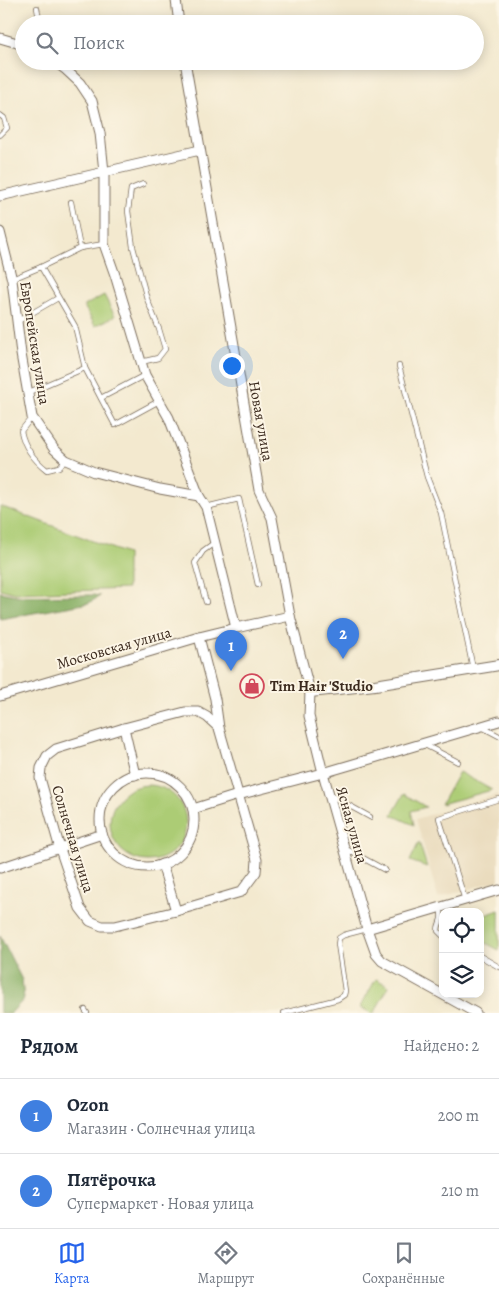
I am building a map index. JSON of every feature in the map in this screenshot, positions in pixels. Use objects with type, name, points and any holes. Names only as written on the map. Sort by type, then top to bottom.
[{"type":"street","points":[[176,0],[178,15]]},
{"type":"street","points":[[0,38],[15,43]]},
{"type":"street","points":[[66,70],[80,83],[92,101],[100,133],[104,172],[104,244],[145,375],[169,418],[199,496],[206,506],[236,628],[290,616]]},
{"type":"street","name":"Новая улица","points":[[187,70],[259,490],[272,518],[290,616],[310,692],[309,716],[323,773]]},
{"type":"street","points":[[0,196],[200,150]]},
{"type":"street","name":"Европейская улица","points":[[0,232],[12,280],[32,417],[54,449],[66,460],[94,472],[160,489],[199,496]]},
{"type":"street","name":"Московская улица","points":[[0,696],[199,637],[236,628]]},
{"type":"street","name":"Солнечная улица","points":[[199,637],[215,699],[219,728],[257,860],[256,872],[241,892],[176,912],[115,926],[102,926],[90,921],[80,908],[40,778],[41,768],[47,756],[56,749],[185,712],[198,712],[208,717],[219,728]]},
{"type":"street","points":[[310,692],[375,685],[499,665]]},
{"type":"street","name":"Ясная улица","points":[[476,1013],[382,962],[376,954],[367,929],[323,773],[499,721]]},
{"type":"street","points":[[124,728],[134,775],[147,773],[160,775],[171,780],[181,787],[193,809],[323,773]]},
{"type":"street","name":"Солнечная улица","points":[[134,775],[123,780],[113,788],[101,809],[100,822],[102,834],[107,845],[124,862],[148,867],[171,861],[188,844],[194,821],[193,809]]},
{"type":"street","points":[[0,868],[102,834]]},
{"type":"street","points":[[162,864],[176,912]]},
{"type":"street","points":[[367,929],[499,890]]},
{"type":"lane","points":[[37,8],[38,15]]},
{"type":"lane","points":[[0,115],[4,118],[7,128],[0,135]]},
{"type":"lane","points":[[142,362],[158,358],[165,349],[147,299],[130,229],[128,211],[131,189],[143,184]]},
{"type":"lane","points":[[71,202],[80,248]]},
{"type":"lane","points":[[12,280],[80,248],[104,244]]},
{"type":"lane","points":[[41,267],[75,326],[85,368],[115,424],[159,401]]},
{"type":"lane","points":[[18,321],[58,298]]},
{"type":"lane","points":[[399,366],[427,477],[441,513],[474,670]]},
{"type":"lane","points":[[29,392],[85,368]]},
{"type":"lane","points":[[101,398],[145,375]]},
{"type":"lane","points":[[32,417],[22,431],[23,441],[39,464],[47,470],[59,466],[66,460]]},
{"type":"lane","points":[[206,506],[239,499],[258,584]]},
{"type":"lane","points":[[206,602],[195,563],[203,551],[215,542]]},
{"type":"lane","points":[[481,726],[499,736]]},
{"type":"lane","points":[[424,744],[458,762]]},
{"type":"lane","points":[[329,794],[370,817]]},
{"type":"lane","points":[[464,900],[440,818],[499,799]]},
{"type":"lane","points":[[344,849],[385,870]]},
{"type":"lane","points":[[284,1013],[338,999],[344,995],[345,990],[338,944],[340,938],[344,935],[367,929]]},
{"type":"lane","points":[[484,958],[499,967]]},
{"type":"shaded area","points":[[499,794],[499,880],[438,898],[416,819]]},
{"type":"green space","points":[[104,295],[115,316],[95,326],[84,306]]},
{"type":"green space","points":[[0,506],[127,554],[127,589],[15,593],[0,589]]},
{"type":"green space","points":[[0,592],[21,596],[100,596],[89,603],[0,619]]},
{"type":"green space","points":[[459,772],[492,790],[441,804]]},
{"type":"green space","points":[[148,785],[162,788],[175,796],[183,809],[186,823],[183,837],[175,850],[162,858],[148,861],[134,858],[121,850],[113,837],[110,823],[113,809],[121,796],[134,788]]},
{"type":"green space","points":[[404,794],[426,807],[411,811],[414,825],[392,815]]},
{"type":"green space","points":[[419,842],[427,867],[410,861]]},
{"type":"green space","points":[[499,910],[499,950],[484,942],[484,916]]},
{"type":"green space","points":[[0,936],[22,980],[24,999],[11,1013],[0,1013]]},
{"type":"green space","points":[[376,979],[389,986],[374,1013],[371,1013],[360,1007]]},
{"type":"place","name":"Пятёрочка","points":[[343,659]]},
{"type":"place","name":"Ozon","points":[[231,671]]},
{"type":"place","name":"Tim Hair 'Studio","points":[[252,686]]}]
